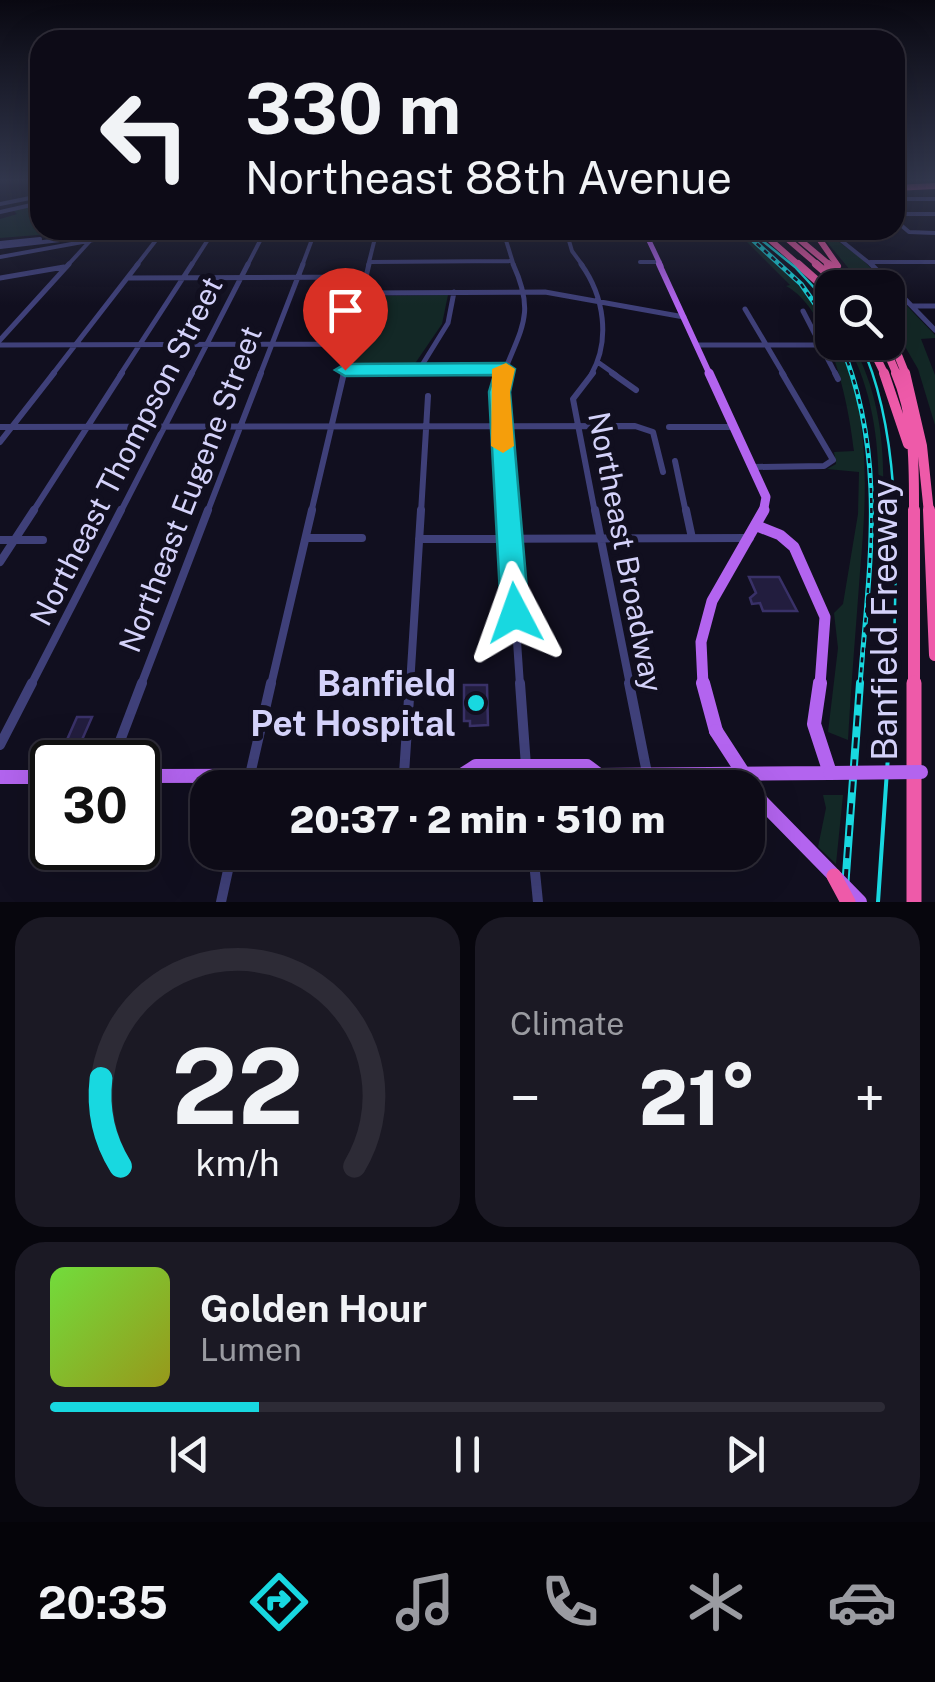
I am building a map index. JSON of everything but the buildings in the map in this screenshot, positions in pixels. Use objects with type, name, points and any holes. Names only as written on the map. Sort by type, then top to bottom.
[{"type":"highway","points":[[770,240],[815,279]]},
{"type":"highway","points":[[788,240],[825,270]]},
{"type":"highway","points":[[801,240],[838,270]]},
{"type":"highway","points":[[820,240],[840,270]]},
{"type":"highway","points":[[877,360],[888,380],[914,462]]},
{"type":"highway","name":"Banfield Freeway","points":[[891,360],[905,394],[914,462],[914,902]]},
{"type":"highway","name":"Banfield Freeway","points":[[902,360],[914,384],[926,438],[935,655]]},
{"type":"highway","points":[[834,876],[848,902]]},
{"type":"main road","points":[[651,240],[766,497],[754,532],[715,592],[699,635],[699,674],[716,731],[739,774],[765,809],[860,902]]},
{"type":"main road","points":[[754,532],[780,535],[794,547],[824,617],[826,642],[814,724],[825,774]]},
{"type":"main road","points":[[470,770],[476,766],[587,766],[592,770]]},
{"type":"main road","points":[[765,774],[935,772]]},
{"type":"main road","points":[[0,777],[30,777]]},
{"type":"main road","points":[[160,777],[190,779]]},
{"type":"street","points":[[905,226],[914,233],[935,233]]},
{"type":"street","points":[[0,245],[56,240]]},
{"type":"street","points":[[0,258],[96,240]]},
{"type":"street","points":[[0,442],[156,240]]},
{"type":"street","points":[[0,562],[208,240]]},
{"type":"street","name":"Northeast Thompson Street","points":[[0,745],[260,240]]},
{"type":"street","name":"Northeast Eugene Street","points":[[120,740],[312,240]]},
{"type":"street","points":[[252,770],[375,240]]},
{"type":"street","points":[[505,240],[510,261],[525,291],[524,331],[500,392],[526,766]]},
{"type":"street","name":"Northeast Broadway","points":[[568,240],[591,278],[599,301],[602,336],[598,362],[573,399],[646,770]]},
{"type":"street","points":[[840,240],[868,262],[935,330]]},
{"type":"street","points":[[0,342],[90,241]]},
{"type":"street","points":[[370,262],[510,261]]},
{"type":"street","points":[[640,262],[660,262]]},
{"type":"street","points":[[868,262],[935,262]]},
{"type":"street","points":[[0,278],[66,267]]},
{"type":"street","points":[[127,278],[366,277]]},
{"type":"street","points":[[363,292],[525,291],[685,317]]},
{"type":"street","points":[[419,370],[448,323],[454,292]]},
{"type":"street","points":[[912,306],[935,306]]},
{"type":"street","points":[[745,309],[828,450],[831,464],[754,467]]},
{"type":"street","points":[[803,311],[815,330]]},
{"type":"street","points":[[0,342],[74,346],[352,344]]},
{"type":"street","points":[[698,345],[815,345]]},
{"type":"street","points":[[830,360],[838,379]]},
{"type":"street","points":[[598,362],[636,390]]},
{"type":"street","points":[[345,370],[506,369]]},
{"type":"street","points":[[404,770],[428,396]]},
{"type":"street","points":[[0,427],[646,428],[653,432],[663,472]]},
{"type":"street","points":[[669,427],[735,427]]},
{"type":"street","points":[[674,461],[692,538]]},
{"type":"street","points":[[419,538],[692,538],[754,532]]},
{"type":"street","points":[[308,538],[362,538]]},
{"type":"street","points":[[0,540],[44,540]]},
{"type":"street","points":[[222,902],[228,870]]},
{"type":"street","points":[[535,870],[538,902]]},
{"type":"green space","points":[[0,221],[30,221],[30,236],[0,238]]},
{"type":"green space","points":[[745,240],[753,240],[790,275],[815,307],[815,317],[786,286],[790,285]]},
{"type":"green space","points":[[825,240],[836,240],[873,270],[850,270]]},
{"type":"green space","points":[[448,295],[442,324],[414,365],[354,365],[369,296]]},
{"type":"green space","points":[[905,304],[935,335],[921,339],[935,375],[935,425],[918,369],[905,346]]},
{"type":"green space","points":[[835,360],[844,360],[854,388],[865,473],[848,740],[828,732],[838,648],[834,613],[843,604],[858,514],[859,472],[827,469],[836,464],[834,452],[854,451]]},
{"type":"green space","points":[[855,360],[860,360],[873,394],[882,447],[879,557],[877,447]]},
{"type":"green space","points":[[823,795],[843,795],[836,864],[818,847],[826,808]]},
{"type":"tram line","points":[[761,240],[815,289]]},
{"type":"tram line","points":[[867,360],[885,422],[891,465],[896,555],[893,685]]},
{"type":"tram line","points":[[878,902],[893,683]]},
{"type":"railway","points":[[753,240],[801,284],[815,304]]},
{"type":"railway","points":[[846,360],[865,427],[870,469],[870,554],[860,685]]},
{"type":"railway","points":[[844,902],[860,683]]},
{"type":"slow traffic","points":[[502,369],[506,369],[500,382],[503,446]]},
{"type":"place","name":"Banfield Pet Hospital","points":[[476,703]]},
{"type":"route","points":[[345,370],[506,369],[500,392],[515,613]]}]
